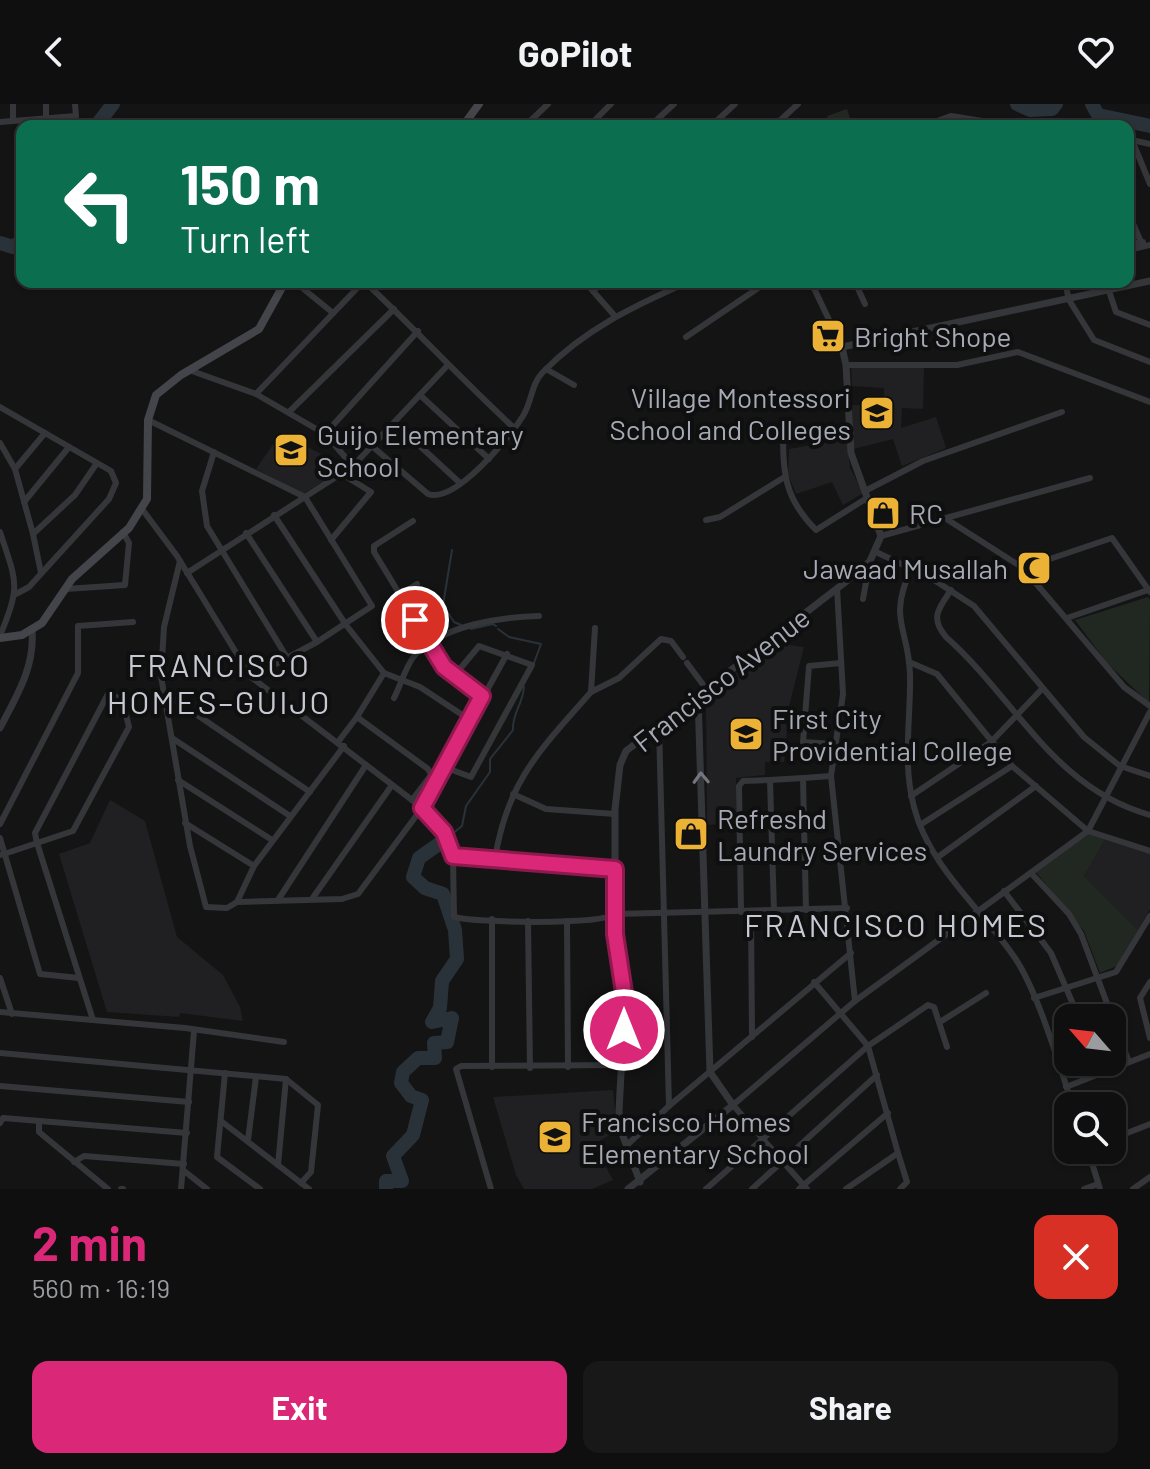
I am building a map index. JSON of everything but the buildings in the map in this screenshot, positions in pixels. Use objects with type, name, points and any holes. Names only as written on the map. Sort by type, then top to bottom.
[{"type":"main road","points":[[0,637],[32,630],[42,623],[66,589],[142,509],[149,480],[148,420],[156,395],[189,370],[259,329],[282,288]]},
{"type":"street","points":[[13,104],[13,121]]},
{"type":"street","points":[[46,104],[46,118]]},
{"type":"street","points":[[24,120],[76,116],[75,104]]},
{"type":"street","points":[[531,120],[548,104]]},
{"type":"street","points":[[595,120],[611,104]]},
{"type":"street","points":[[657,120],[674,104]]},
{"type":"street","points":[[717,120],[734,104]]},
{"type":"street","points":[[781,120],[798,104]]},
{"type":"street","points":[[951,116],[952,120]]},
{"type":"street","points":[[940,120],[951,116],[970,120]]},
{"type":"street","points":[[0,122],[16,121]]},
{"type":"street","points":[[1134,148],[1150,184]]},
{"type":"street","points":[[1134,226],[1141,242]]},
{"type":"street","points":[[1134,245],[1150,242]]},
{"type":"street","points":[[302,288],[333,313]]},
{"type":"street","points":[[256,394],[358,288]]},
{"type":"street","points":[[371,288],[418,331],[447,366],[514,428]]},
{"type":"street","points":[[590,288],[614,315]]},
{"type":"street","points":[[593,291],[596,288]]},
{"type":"street","points":[[373,447],[433,497],[460,483],[489,459],[525,414],[535,382],[546,369],[614,315],[675,288]]},
{"type":"street","points":[[686,337],[758,288]]},
{"type":"street","points":[[814,288],[842,347],[846,365],[851,453],[881,536],[948,520],[1090,478]]},
{"type":"street","points":[[858,288],[865,304]]},
{"type":"street","points":[[1066,288],[1069,300],[1094,340],[1150,362]]},
{"type":"street","points":[[842,347],[1121,288]]},
{"type":"street","points":[[1109,291],[1116,312],[1150,325]]},
{"type":"street","points":[[290,411],[394,309]]},
{"type":"street","points":[[325,434],[418,331]]},
{"type":"street","points":[[846,365],[957,365],[1018,352],[1150,402]]},
{"type":"street","points":[[187,573],[353,466],[447,366]]},
{"type":"street","points":[[546,369],[574,385]]},
{"type":"street","points":[[189,370],[256,394],[290,411],[325,434],[353,466]]},
{"type":"street","points":[[420,395],[489,459]]},
{"type":"street","points":[[0,407],[111,471],[116,483],[109,499],[41,573],[16,594]]},
{"type":"street","points":[[783,430],[783,478],[800,514],[816,530],[866,494],[923,461],[1062,412]]},
{"type":"street","points":[[148,420],[305,497],[372,606],[346,625],[251,677]]},
{"type":"street","points":[[395,423],[460,483]]},
{"type":"street","points":[[15,469],[45,433]]},
{"type":"street","points":[[0,443],[15,469],[41,573]]},
{"type":"street","points":[[24,502],[69,447]]},
{"type":"street","points":[[214,452],[205,475],[202,508],[207,526],[288,659]]},
{"type":"street","points":[[33,534],[75,495],[97,463]]},
{"type":"street","points":[[331,540],[371,492],[342,474]]},
{"type":"street","points":[[706,520],[720,517],[783,478]]},
{"type":"street","points":[[142,509],[180,561],[251,677],[422,808],[444,832],[453,856],[454,917],[567,921],[609,918],[615,914],[847,908]]},
{"type":"street","points":[[274,515],[346,625],[384,673],[403,680],[470,720]]},
{"type":"street","points":[[628,1189],[643,1186],[855,1001],[1088,831],[1150,709],[1124,687],[1023,568],[948,520]]},
{"type":"street","points":[[413,521],[373,548],[444,667],[482,696]]},
{"type":"street","points":[[0,532],[15,577],[16,594],[0,637]]},
{"type":"street","points":[[66,589],[125,585],[129,543],[123,532]]},
{"type":"street","points":[[246,533],[317,642]]},
{"type":"street","name":"Francisco Avenue","points":[[643,1186],[620,1128],[625,999],[615,934],[615,814],[620,765],[626,751],[865,565],[876,552],[881,536]]},
{"type":"street","points":[[1023,568],[1112,538],[1149,591],[1067,618]]},
{"type":"street","points":[[876,552],[951,590],[974,606],[1041,690],[1084,737],[1120,766],[1150,776]]},
{"type":"street","points":[[180,561],[160,658],[185,823],[202,902],[216,910],[237,902],[358,894],[422,808],[507,654]]},
{"type":"street","points":[[863,599],[867,577],[865,565]]},
{"type":"street","points":[[911,568],[900,595],[899,615],[909,662],[911,713],[905,764],[911,796],[920,825],[938,857],[1014,957],[1034,998],[1068,1092]]},
{"type":"street","points":[[399,596],[417,584]]},
{"type":"street","points":[[837,588],[841,720],[833,744],[831,776],[855,1001]]},
{"type":"street","points":[[951,590],[935,617],[936,626],[1043,746],[1104,798],[1150,815]]},
{"type":"street","points":[[394,698],[414,656],[430,643],[484,623],[539,616]]},
{"type":"street","points":[[0,824],[78,673],[78,626],[133,622]]},
{"type":"street","points":[[591,692],[595,628]]},
{"type":"street","points":[[0,728],[32,660],[32,630]]},
{"type":"street","points":[[495,859],[501,822],[529,763],[591,692],[619,678],[661,639],[671,641],[707,690]]},
{"type":"street","points":[[444,767],[471,777],[531,670],[531,664],[479,646],[454,676]]},
{"type":"street","points":[[909,662],[937,674],[1012,766],[1088,831],[1150,851]]},
{"type":"street","points":[[833,744],[803,742],[809,666],[841,663]]},
{"type":"street","points":[[237,902],[254,866],[310,792],[384,673]]},
{"type":"street","points":[[911,796],[991,742],[1041,690]]},
{"type":"street","points":[[165,693],[310,792]]},
{"type":"street","points":[[2,855],[37,843],[73,831],[129,727],[122,699],[108,694],[35,833],[37,843],[93,1020]]},
{"type":"street","points":[[698,697],[710,1072],[733,1105],[803,1188],[888,1113]]},
{"type":"street","points":[[357,717],[431,772],[412,800]]},
{"type":"street","points":[[659,726],[669,1106]]},
{"type":"street","points":[[172,738],[290,816]]},
{"type":"street","points":[[278,900],[366,765]]},
{"type":"street","points":[[920,825],[1012,766]]},
{"type":"street","points":[[741,912],[739,786],[743,781],[831,776]]},
{"type":"street","points":[[803,778],[806,910]]},
{"type":"street","points":[[178,780],[272,840]]},
{"type":"street","points":[[770,780],[774,911]]},
{"type":"street","points":[[312,899],[392,785]]},
{"type":"street","points":[[938,857],[1036,786]]},
{"type":"street","points":[[513,794],[546,809],[615,814]]},
{"type":"street","points":[[185,823],[254,866]]},
{"type":"street","points":[[0,838],[2,855],[40,974],[79,978]]},
{"type":"street","points":[[453,856],[615,869]]},
{"type":"street","points":[[1031,873],[1069,914],[1081,934],[1129,1062]]},
{"type":"street","points":[[1004,891],[1051,953],[1074,1004]]},
{"type":"street","points":[[751,912],[752,1037]]},
{"type":"street","points":[[492,919],[492,1067]]},
{"type":"street","points":[[1034,998],[1116,972],[1149,920]]},
{"type":"street","points":[[528,921],[530,1068]]},
{"type":"street","points":[[567,921],[568,1067]]},
{"type":"street","points":[[627,1145],[851,953]]},
{"type":"street","points":[[0,978],[12,1014]]},
{"type":"street","points":[[814,982],[843,1012],[868,1046],[898,1153],[906,1168],[907,1182],[903,1188]]},
{"type":"street","points":[[1150,982],[1140,998],[1150,1038]]},
{"type":"street","points":[[940,1022],[986,993]]},
{"type":"street","points":[[706,1189],[868,1046],[930,1004],[940,1022],[947,1047]]},
{"type":"street","points":[[0,1012],[284,1042]]},
{"type":"street","points":[[181,1189],[194,1031]]},
{"type":"street","points":[[0,1053],[286,1079],[318,1105],[311,1172],[301,1183]]},
{"type":"street","points":[[1126,1063],[1150,1054]]},
{"type":"street","points":[[491,1189],[455,1075],[461,1066],[530,1068],[621,1065]]},
{"type":"street","points":[[225,1073],[217,1157],[260,1189]]},
{"type":"street","points":[[752,1189],[877,1075]]},
{"type":"street","points":[[1066,1087],[1094,1076]]},
{"type":"street","points":[[248,1140],[256,1077]]},
{"type":"street","points":[[278,1165],[286,1079]]},
{"type":"street","points":[[0,1086],[189,1102]]},
{"type":"street","points":[[0,1123],[3,1118],[187,1133]]},
{"type":"street","points":[[221,1121],[309,1189]]},
{"type":"street","points":[[39,1122],[39,1132],[108,1189]]},
{"type":"street","points":[[1126,1133],[1150,1124]]},
{"type":"street","points":[[846,1189],[898,1153]]},
{"type":"street","points":[[74,1162],[84,1156],[184,1167],[207,1189]]},
{"type":"street","points":[[1084,1189],[1099,1186],[1092,1164]]},
{"type":"street","points":[[1133,1189],[1150,1177]]},
{"type":"shaded area","points":[[847,109],[851,120],[829,120],[827,116]]},
{"type":"shaded area","name":"Village Montessori School and Colleges","points":[[851,365],[924,367],[923,409],[902,408],[901,428],[936,417],[946,448],[902,466],[893,439],[853,449],[852,405],[884,406],[884,388],[852,386]]},
{"type":"shaded area","name":"Guijo Elementary School","points":[[281,433],[346,467],[303,494],[256,469]]},
{"type":"shaded area","points":[[847,439],[850,468],[863,493],[843,505],[832,482],[796,494],[788,474],[789,449]]},
{"type":"shaded area","points":[[1148,597],[1149,703],[1107,663],[1075,620]]},
{"type":"shaded area","name":"First City Providential College","points":[[783,644],[804,647],[789,706],[784,762],[765,762],[765,775],[736,778],[736,823],[707,825],[706,698],[766,648]]},
{"type":"shaded area","points":[[110,800],[145,821],[177,937],[223,975],[240,1007],[243,1021],[180,1013],[179,1017],[107,1012],[59,854],[90,843]]},
{"type":"shaded area","points":[[1089,834],[1106,838],[1084,876],[1138,930],[1117,966],[1100,973],[1084,931],[1036,872]]},
{"type":"shaded area","points":[[1106,838],[1150,853],[1150,909],[1138,930],[1084,876]]},
{"type":"shaded area","name":"Francisco Homes Elementary School","points":[[613,1090],[617,1131],[594,1144],[613,1180],[592,1189],[524,1189],[516,1175],[493,1097]]},
{"type":"waterway","points":[[101,120],[113,104]]},
{"type":"waterway","points":[[1017,104],[1030,110],[1052,109],[1056,104]]},
{"type":"waterway","points":[[1092,104],[1098,115],[1122,120]]},
{"type":"waterway","points":[[1134,123],[1150,126]]},
{"type":"waterway","points":[[0,243],[13,247],[16,245]]},
{"type":"waterway","points":[[452,550],[443,605],[454,622],[461,625]]},
{"type":"waterway","points":[[471,629],[496,626]]},
{"type":"waterway","points":[[498,629],[509,637],[541,644],[534,663]]},
{"type":"waterway","points":[[451,835],[462,826],[466,806],[490,772],[490,759],[513,730],[524,687]]},
{"type":"waterway","points":[[386,1189],[386,1181],[402,1181],[393,1156],[413,1135],[422,1100],[411,1096],[401,1083],[403,1072],[418,1058],[435,1058],[434,1043],[447,1042],[452,1018],[432,1022],[440,1008],[442,981],[457,959],[455,930],[443,894],[425,888],[413,877],[419,858],[443,841]]},
{"type":"place","name":"Bright Shope","points":[[828,336]]},
{"type":"place","name":"Village Montessori School and Colleges","points":[[877,413]]},
{"type":"place","name":"Guijo Elementary School","points":[[291,450]]},
{"type":"place","name":"RC","points":[[883,513]]},
{"type":"place","name":"Jawaad Musallah","points":[[1034,568]]},
{"type":"place","name":"First City Providential College","points":[[746,734]]},
{"type":"place","name":"Refreshd Laundry Services","points":[[691,834]]},
{"type":"place","name":"Francisco Homes Elementary School","points":[[555,1137]]},
{"type":"district","name":"FRANCISCO HOMES–GUIJO","points":[[219,682]]},
{"type":"district","name":"FRANCISCO HOMES","points":[[896,924]]},
{"type":"route","points":[[415,620],[444,667],[482,696],[422,808],[444,832],[453,856],[615,869],[615,934],[625,999],[624,1030]]}]
